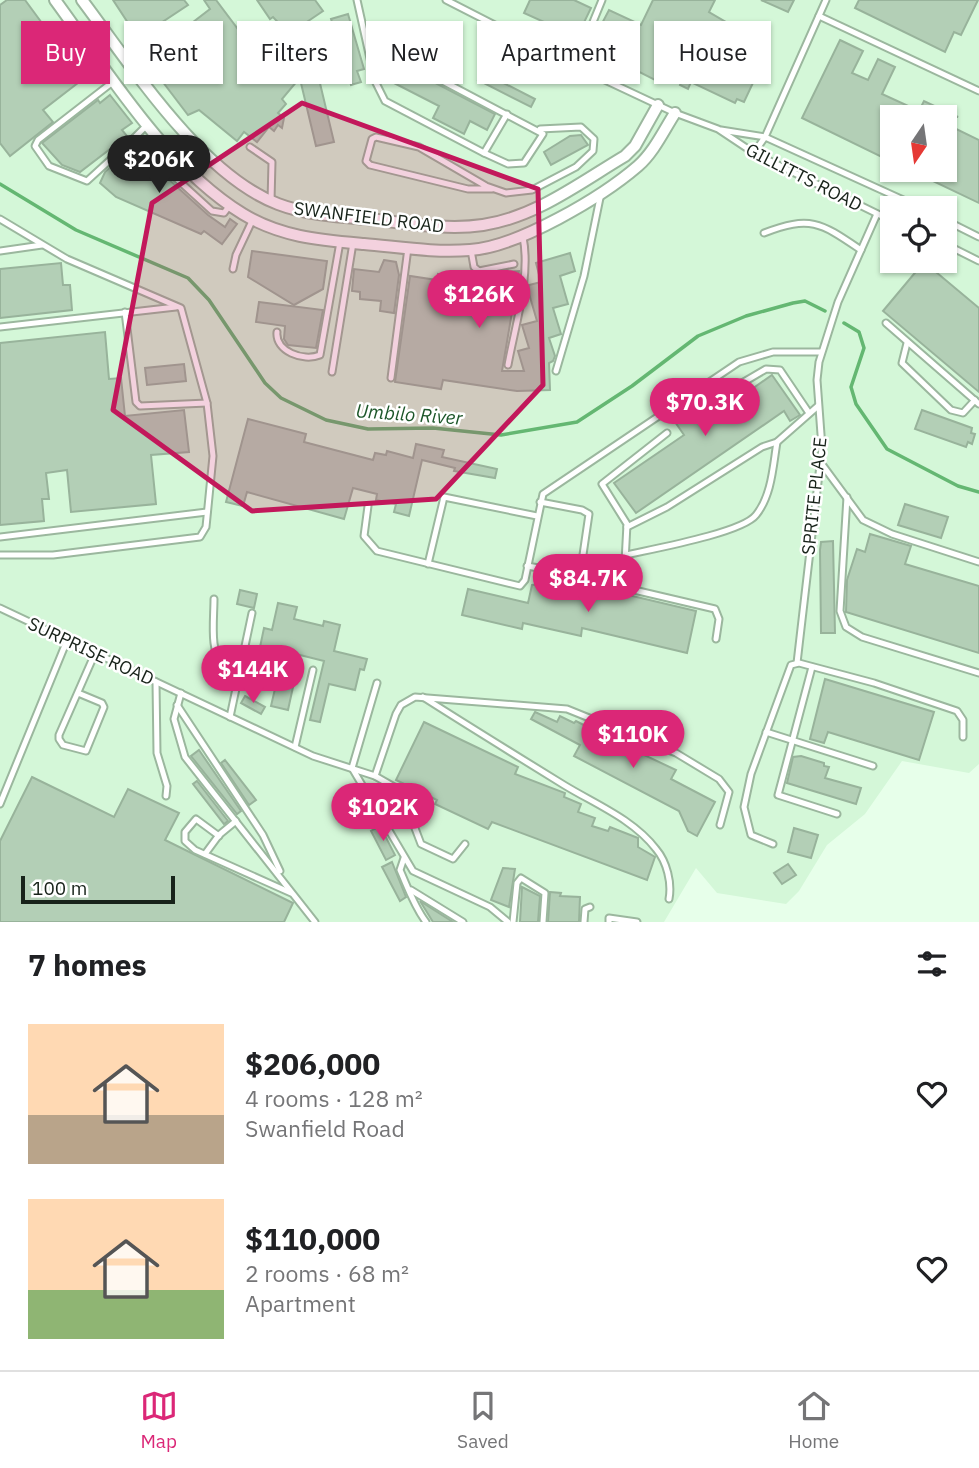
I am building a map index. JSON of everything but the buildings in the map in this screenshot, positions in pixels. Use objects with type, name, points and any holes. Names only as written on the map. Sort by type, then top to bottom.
[{"type":"street","name":"SWANFIELD ROAD","points":[[55,0],[71,21]]},
{"type":"street","name":"SWANFIELD ROAD","points":[[82,0],[191,139],[235,178],[271,201],[296,210],[456,227],[481,225],[537,209],[625,156],[635,146],[658,105]]},
{"type":"street","points":[[110,65],[123,54]]},
{"type":"street","name":"SWANFIELD ROAD","points":[[110,75],[185,166],[230,205],[253,219],[293,237],[408,248],[471,250],[523,237],[573,209],[645,159],[675,113]]},
{"type":"street","points":[[563,193],[573,209]]},
{"type":"street","points":[[481,225],[485,248]]},
{"type":"lane","points":[[357,0],[366,37]]},
{"type":"lane","name":"GILLITTS ROAD","points":[[446,0],[487,21]]},
{"type":"lane","points":[[593,21],[602,0]]},
{"type":"lane","points":[[754,153],[765,137],[826,0]]},
{"type":"lane","points":[[819,16],[979,90]]},
{"type":"lane","points":[[114,81],[38,140],[35,146],[57,171],[87,181],[148,124]]},
{"type":"lane","points":[[377,84],[386,101],[508,164],[524,163],[543,136],[540,129]]},
{"type":"lane","points":[[449,84],[540,129],[581,127],[594,139],[593,151],[576,167],[532,190],[515,193],[492,188],[468,189],[370,164],[366,161],[372,139],[376,137],[419,148],[492,188]]},
{"type":"lane","name":"GILLITTS ROAD","points":[[613,84],[675,113],[718,129],[765,137],[895,196]]},
{"type":"lane","points":[[484,153],[507,114]]},
{"type":"lane","name":"GILLITTS ROAD","points":[[718,129],[754,153],[880,215]]},
{"type":"lane","points":[[133,139],[212,211],[224,213],[230,205]]},
{"type":"lane","points":[[250,148],[272,162],[271,201]]},
{"type":"lane","points":[[556,370],[584,276],[602,190]]},
{"type":"lane","name":"SPRITE PLACE","points":[[797,663],[821,463],[822,435],[818,405],[821,352],[838,302],[877,214]]},
{"type":"lane","points":[[0,219],[66,259],[179,306]]},
{"type":"lane","points":[[233,269],[236,254],[253,219]]},
{"type":"lane","points":[[764,233],[807,222],[833,231],[861,250]]},
{"type":"lane","points":[[957,226],[979,237]]},
{"type":"lane","points":[[508,365],[526,253],[523,237]]},
{"type":"lane","points":[[277,332],[276,341],[281,347],[303,356],[320,355],[340,242]]},
{"type":"lane","points":[[332,372],[353,243]]},
{"type":"lane","points":[[0,251],[42,245]]},
{"type":"lane","points":[[391,377],[408,248]]},
{"type":"lane","points":[[471,250],[478,271],[514,264]]},
{"type":"lane","points":[[957,250],[979,261]]},
{"type":"lane","points":[[0,327],[179,306]]},
{"type":"lane","points":[[0,555],[54,555],[196,538],[205,531],[213,456],[207,403],[179,306]]},
{"type":"lane","points":[[125,312],[136,402],[140,406],[207,403]]},
{"type":"lane","points":[[886,323],[977,402],[963,413],[951,411],[902,363],[907,342]]},
{"type":"lane","points":[[368,506],[364,536],[372,547],[383,554],[516,587],[523,584],[543,494],[739,362],[755,355],[773,352],[821,352]]},
{"type":"lane","points":[[737,386],[766,369],[780,370],[809,413]]},
{"type":"lane","points":[[627,527],[667,507],[762,447],[777,442],[818,405]]},
{"type":"lane","points":[[667,433],[603,482],[627,527],[626,585],[634,590],[715,609],[719,619],[716,639]]},
{"type":"lane","points":[[626,555],[715,533],[752,519],[766,495],[777,442]]},
{"type":"lane","points":[[821,463],[863,520],[979,562]]},
{"type":"lane","points":[[428,564],[444,497],[537,516]]},
{"type":"lane","points":[[847,497],[840,611],[846,627],[862,637],[979,673]]},
{"type":"lane","points":[[527,566],[580,575],[589,514],[540,502]]},
{"type":"lane","points":[[0,537],[206,512]]},
{"type":"lane","points":[[214,599],[218,662],[226,670],[240,670]]},
{"type":"lane","name":"SURPRISE ROAD","points":[[0,608],[295,747],[375,776],[400,791],[421,844],[453,859],[465,844]]},
{"type":"lane","points":[[230,717],[252,613]]},
{"type":"lane","points":[[0,804],[68,638]]},
{"type":"lane","points":[[78,693],[102,703],[104,708],[86,751],[63,744],[59,739],[78,693],[96,651]]},
{"type":"lane","points":[[773,844],[751,835],[744,807],[751,774],[789,667],[797,663],[874,683],[957,711],[963,720],[962,737]]},
{"type":"lane","points":[[812,667],[778,795],[837,814]]},
{"type":"lane","points":[[295,747],[300,737],[313,670]]},
{"type":"lane","points":[[156,682],[157,753],[167,786],[166,796]]},
{"type":"lane","points":[[377,683],[352,768],[404,858],[418,875],[490,907],[510,922],[517,883],[521,878],[545,893],[542,922]]},
{"type":"lane","points":[[181,694],[174,719],[185,757],[303,905],[313,922]]},
{"type":"lane","points":[[375,776],[396,714],[408,700],[421,696],[567,709],[676,753],[725,785],[729,800],[720,825]]},
{"type":"lane","points":[[421,696],[582,796],[607,807],[648,840],[662,858],[670,882],[669,899]]},
{"type":"lane","points":[[177,705],[263,835],[284,881]]},
{"type":"lane","points":[[766,732],[873,766]]},
{"type":"lane","points":[[219,836],[201,821],[193,820],[185,841],[205,854],[294,895]]},
{"type":"lane","points":[[205,854],[219,836],[236,821]]},
{"type":"lane","points":[[404,858],[400,870],[411,890],[415,907],[426,922]]},
{"type":"lane","points":[[411,890],[463,922]]},
{"type":"lane","points":[[584,922],[585,909],[590,907]]},
{"type":"lane","points":[[609,922],[609,918],[637,922]]},
{"type":"highlighted area","points":[[302,103],[538,189],[543,385],[436,499],[252,511],[113,410],[152,203]]},
{"type":"shaded area","points":[[0,0],[979,0],[979,764],[969,773],[902,761],[865,814],[827,845],[799,891],[786,904],[717,893],[696,868],[664,922],[0,922]]},
{"type":"waterway","name":"Umbilo River","points":[[0,184],[76,230],[188,278],[209,300],[265,383],[281,398],[326,420],[368,429],[433,428],[501,435],[577,422],[632,386],[698,336],[746,316],[793,303],[805,301],[825,311]]},
{"type":"waterway","name":"Umbilo River","points":[[844,323],[859,332],[864,348],[851,387],[856,404],[887,449],[958,486],[979,492]]}]
